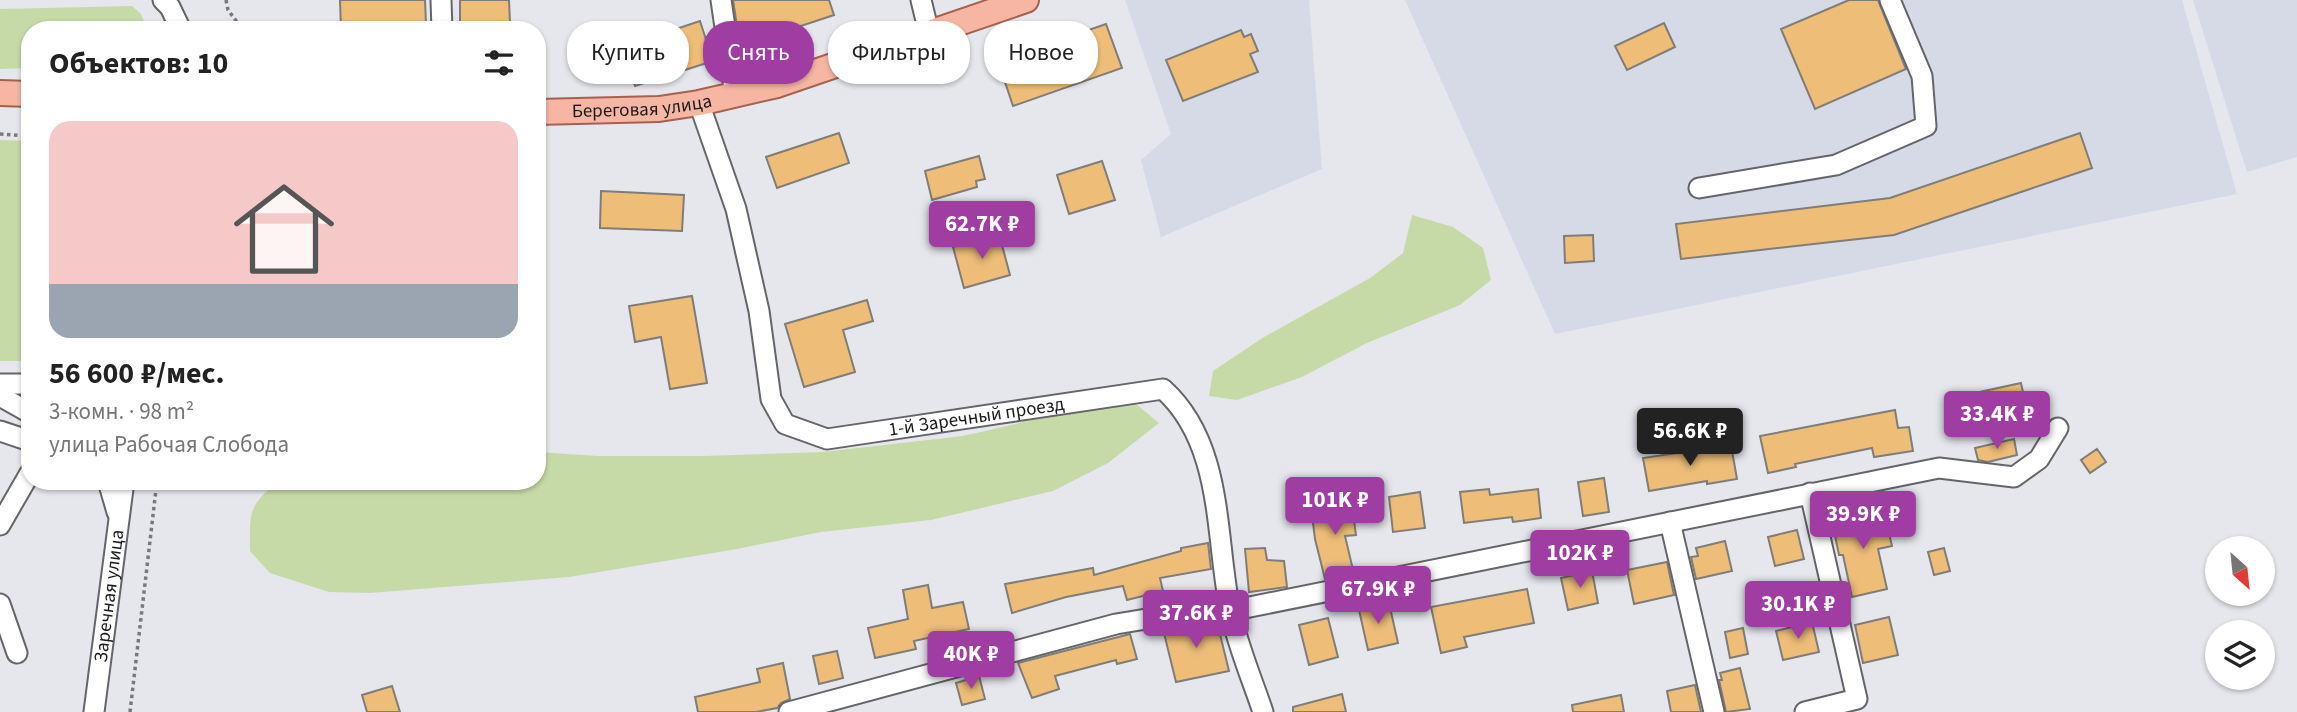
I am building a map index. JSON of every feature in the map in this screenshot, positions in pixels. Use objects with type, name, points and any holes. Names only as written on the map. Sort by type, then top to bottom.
[{"type":"main road","name":"Береговая улица","points":[[964,21],[1026,0]]},
{"type":"main road","name":"Береговая улица","points":[[546,112],[659,109],[699,103],[777,85],[828,68]]},
{"type":"main road","points":[[0,93],[21,94]]},
{"type":"street","points":[[441,0],[442,21]]},
{"type":"street","points":[[721,0],[734,95]]},
{"type":"street","points":[[921,0],[926,21]]},
{"type":"street","points":[[1699,188],[1836,165],[1926,126],[1923,76],[1890,0]]},
{"type":"street","points":[[168,3],[177,21]]},
{"type":"street","name":"1-й Заречный проезд","points":[[699,103],[736,209],[759,312],[771,399],[785,424],[827,439],[1163,389],[1187,416],[1208,468],[1219,518],[1230,611],[1263,712]]},
{"type":"street","points":[[0,384],[21,384]]},
{"type":"street","points":[[0,396],[21,408]]},
{"type":"street","points":[[789,712],[1116,624],[1208,609],[1230,611],[1939,468],[2014,477],[2039,459],[2058,428]]},
{"type":"street","points":[[0,431],[21,438]]},
{"type":"street","points":[[0,525],[21,489]]},
{"type":"street","points":[[111,490],[119,520]]},
{"type":"street","name":"Заречная улица","points":[[94,712],[123,490]]},
{"type":"street","points":[[1805,712],[1857,699],[1810,493]]},
{"type":"street","points":[[1670,522],[1714,712]]},
{"type":"street","points":[[0,604],[17,653]]},
{"type":"path","points":[[226,0],[228,10],[236,21]]},
{"type":"path","points":[[0,134],[21,135]]},
{"type":"path","points":[[130,712],[155,490]]},
{"type":"shaded area","points":[[1125,0],[1309,0],[1322,169],[1161,237],[1141,160],[1171,134]]},
{"type":"shaded area","points":[[1405,0],[2182,0],[2237,194],[1555,334]]},
{"type":"shaded area","points":[[2193,0],[2297,0],[2297,157],[2247,172]]},
{"type":"green space","points":[[132,6],[141,14],[144,21],[21,21],[21,68],[0,69],[0,9]]},
{"type":"green space","points":[[0,140],[21,141],[21,361],[0,361]]},
{"type":"green space","points":[[1412,215],[1453,227],[1483,248],[1491,280],[1460,305],[1367,343],[1302,377],[1237,400],[1209,396],[1213,371],[1264,337],[1370,278],[1403,253]]},
{"type":"green space","points":[[1136,404],[1159,423],[1108,463],[1053,491],[931,520],[821,532],[569,577],[370,593],[329,592],[270,573],[250,551],[252,511],[269,490],[546,490],[546,453],[598,456],[704,456],[823,452],[963,436],[1059,414]]},
{"type":"building","points":[[340,0],[425,0],[426,21],[341,21]]},
{"type":"building","points":[[460,0],[509,0],[510,21],[460,21]]},
{"type":"building","points":[[733,0],[829,0],[834,15],[814,22],[736,21]]},
{"type":"building","points":[[1849,0],[1878,0],[1906,69],[1815,109],[1781,29]]},
{"type":"building","points":[[700,21],[703,30],[703,64],[689,69],[689,25]]},
{"type":"building","points":[[1664,23],[1675,47],[1627,70],[1615,46]]},
{"type":"building","points":[[1106,24],[1122,68],[1098,76],[1098,27]]},
{"type":"building","points":[[1241,30],[1244,37],[1251,34],[1258,51],[1250,54],[1258,72],[1183,101],[1166,60]]},
{"type":"building","points":[[1006,84],[1076,84],[1013,106]]},
{"type":"building","points":[[839,133],[849,163],[777,188],[766,157]]},
{"type":"building","points":[[2080,133],[2092,168],[1894,235],[1681,259],[1676,224],[1890,198]]},
{"type":"building","points":[[979,156],[985,179],[976,181],[977,187],[932,200],[925,171]]},
{"type":"building","points":[[1102,161],[1115,200],[1069,214],[1057,175]]},
{"type":"building","points":[[601,191],[684,195],[682,231],[600,228]]},
{"type":"building","points":[[999,234],[1010,275],[964,288],[953,247]]},
{"type":"building","points":[[1593,235],[1594,261],[1565,263],[1564,236]]},
{"type":"building","points":[[692,296],[707,383],[670,389],[661,337],[635,342],[629,306]]},
{"type":"building","points":[[867,300],[873,321],[843,330],[855,372],[804,387],[785,324]]},
{"type":"building","points":[[2021,383],[2026,406],[1966,419],[1961,396]]},
{"type":"building","points":[[1895,410],[1898,428],[1909,427],[1913,451],[1874,457],[1872,448],[1795,464],[1796,467],[1768,473],[1760,436]]},
{"type":"building","points":[[2014,439],[2017,455],[1988,462],[1978,460],[1975,448]]},
{"type":"building","points":[[1731,445],[1737,479],[1649,491],[1643,458]]},
{"type":"building","points":[[2097,449],[2106,462],[2090,473],[2081,460]]},
{"type":"building","points":[[1604,478],[1609,512],[1583,516],[1578,482]]},
{"type":"building","points":[[1489,489],[1490,495],[1538,489],[1541,518],[1513,522],[1512,517],[1464,523],[1460,492]]},
{"type":"building","points":[[1420,492],[1425,528],[1393,532],[1389,497]]},
{"type":"building","points":[[1351,498],[1356,535],[1345,536],[1354,574],[1325,579],[1312,515],[1323,513],[1322,502]]},
{"type":"building","points":[[1884,512],[1892,546],[1878,549],[1887,589],[1852,597],[1832,521]]},
{"type":"building","points":[[1797,530],[1804,559],[1775,566],[1768,537]]},
{"type":"building","points":[[1725,541],[1732,571],[1696,579],[1691,557],[1698,556],[1696,548]]},
{"type":"building","points":[[1208,543],[1211,569],[1160,578],[1163,591],[1127,600],[1123,586],[1066,597],[1012,613],[1005,584],[1093,568],[1094,575],[1181,551],[1181,548]]},
{"type":"building","points":[[1265,548],[1267,560],[1284,561],[1287,587],[1249,592],[1245,549]]},
{"type":"building","points":[[1944,548],[1950,571],[1934,575],[1928,552]]},
{"type":"building","points":[[1667,562],[1674,595],[1634,604],[1627,570]]},
{"type":"building","points":[[1592,571],[1598,603],[1568,610],[1561,578]]},
{"type":"building","points":[[928,585],[932,608],[963,602],[969,629],[914,641],[916,649],[875,658],[868,628],[908,619],[903,590]]},
{"type":"building","points":[[1527,589],[1534,623],[1464,637],[1467,647],[1441,653],[1431,607]]},
{"type":"building","points":[[1389,603],[1398,643],[1368,650],[1359,610]]},
{"type":"building","points":[[1889,617],[1898,655],[1863,663],[1855,625]]},
{"type":"building","points":[[1328,618],[1338,657],[1309,665],[1299,625]]},
{"type":"building","points":[[1207,621],[1217,622],[1229,671],[1176,682],[1163,629]]},
{"type":"building","points":[[1812,622],[1819,652],[1783,660],[1776,631]]},
{"type":"building","points":[[1743,628],[1748,654],[1730,658],[1725,632]]},
{"type":"building","points":[[1130,634],[1137,659],[1117,664],[1116,660],[1055,676],[1059,689],[1032,698],[1018,663]]},
{"type":"building","points":[[837,651],[843,678],[819,684],[813,656]]},
{"type":"building","points":[[783,663],[790,699],[777,708],[756,712],[698,712],[695,697],[760,682],[757,669]]},
{"type":"building","points":[[1740,668],[1750,709],[1726,712],[1720,673]]},
{"type":"building","points":[[979,676],[985,699],[962,705],[956,683]]},
{"type":"building","points":[[1695,685],[1701,712],[1671,712],[1667,691]]},
{"type":"building","points":[[392,686],[400,712],[367,712],[362,695]]},
{"type":"building","points":[[1342,694],[1346,712],[1293,712],[1293,707]]},
{"type":"building","points":[[1621,695],[1624,712],[1573,712],[1572,705]]}]
